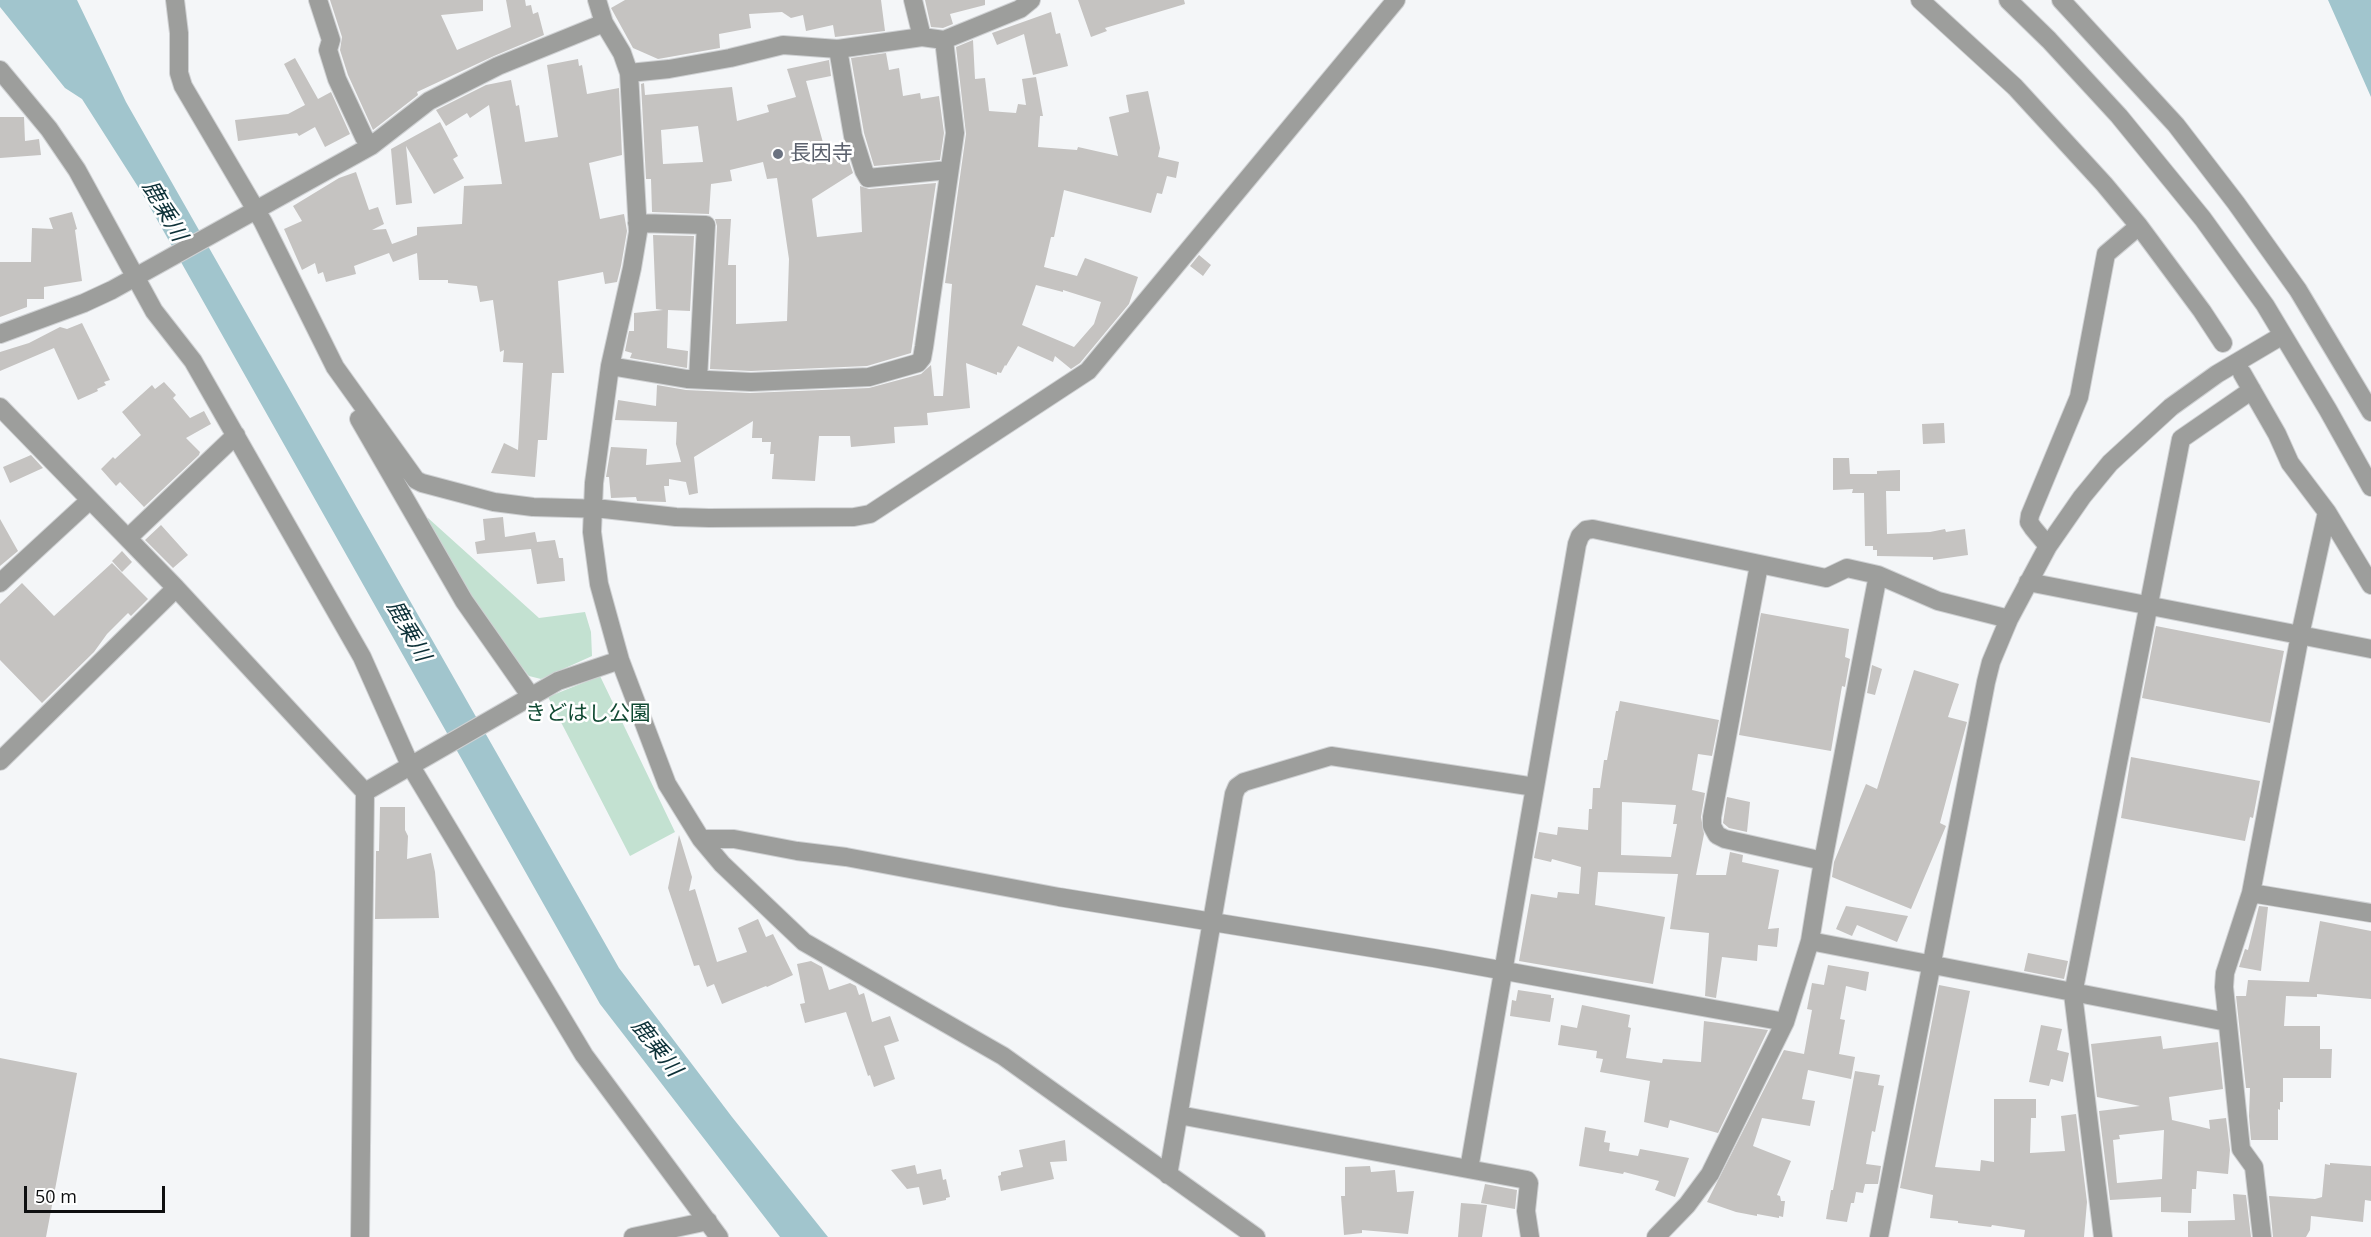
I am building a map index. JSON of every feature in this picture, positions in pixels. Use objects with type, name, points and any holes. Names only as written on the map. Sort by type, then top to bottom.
[{"type":"street","points":[[175,0],[179,33],[179,74],[183,86],[249,213],[263,222],[361,422],[524,702]]},
{"type":"street","points":[[318,0],[331,40],[328,50],[337,79],[364,137],[371,146]]},
{"type":"street","points":[[597,0],[604,23],[622,53],[629,73],[638,222],[636,249],[610,366],[592,510],[592,532],[599,584],[620,660],[667,784],[701,839],[722,864],[804,942],[1003,1056],[1256,1237]]},
{"type":"street","points":[[913,0],[922,37]]},
{"type":"street","points":[[629,73],[669,69],[730,58],[783,45],[838,49],[922,37],[944,40],[1020,9],[1031,0]]},
{"type":"street","points":[[335,367],[409,471],[422,483],[494,502],[604,509],[676,517],[854,517],[870,514],[1088,371],[1396,0]]},
{"type":"street","points":[[1920,0],[2069,144],[2139,226],[2202,310],[2223,343]]},
{"type":"street","points":[[2008,0],[2085,77],[2161,166],[2238,267],[2283,335],[2371,487]]},
{"type":"street","points":[[2061,0],[2176,125],[2236,203],[2298,290],[2371,412]]},
{"type":"street","points":[[0,334],[84,303],[371,146],[429,101],[498,66],[604,23]]},
{"type":"street","points":[[610,366],[698,379],[752,382],[859,378],[885,374],[918,363],[922,358],[924,347],[955,132],[944,40]]},
{"type":"street","points":[[838,49],[853,136],[868,178],[949,170]]},
{"type":"street","points":[[0,70],[50,129],[140,274],[154,310],[193,362],[362,657],[417,762],[584,1055],[719,1237]]},
{"type":"street","points":[[638,222],[706,225],[698,379]]},
{"type":"street","points":[[2048,546],[2029,522],[2030,515],[2079,397],[2106,254],[2139,226]]},
{"type":"street","points":[[1879,1237],[1986,682],[1991,662],[2009,619],[2048,546],[2082,497],[2110,463],[2171,407],[2217,374],[2283,335]]},
{"type":"street","points":[[2242,373],[2290,462],[2327,512],[2371,585]]},
{"type":"street","points":[[2103,1237],[2073,994],[2181,439],[2252,390]]},
{"type":"street","points":[[0,407],[176,588],[364,792],[360,1237]]},
{"type":"street","points":[[128,538],[236,435]]},
{"type":"street","points":[[0,583],[90,500]]},
{"type":"street","points":[[2262,1237],[2254,1167],[2241,1149],[2227,1022],[2225,974],[2251,893],[2300,635],[2327,512]]},
{"type":"street","points":[[1469,1169],[1580,536],[1586,530],[1593,529],[1826,578],[1847,568],[1878,575],[1938,601],[2009,619]]},
{"type":"street","points":[[1759,565],[1712,826],[1717,835],[1725,839],[1823,861]]},
{"type":"street","points":[[1656,1237],[1687,1205],[1710,1174],[1785,1022],[1810,941],[1823,861],[1878,575]]},
{"type":"street","points":[[2028,582],[2371,649]]},
{"type":"street","points":[[0,761],[176,588]]},
{"type":"street","points":[[364,792],[558,681],[620,660]]},
{"type":"street","points":[[1168,1175],[1234,794],[1244,782],[1331,756],[1535,787]]},
{"type":"street","points":[[701,839],[735,839],[797,851],[846,856],[1059,897],[1213,920],[1504,970],[1785,1022]]},
{"type":"street","points":[[2251,893],[2371,914]]},
{"type":"street","points":[[1810,941],[2073,994],[2227,1022]]},
{"type":"street","points":[[1179,1115],[1527,1180],[1529,1183],[1526,1211],[1530,1237]]},
{"type":"street","points":[[633,1237],[708,1221]]},
{"type":"green space","name":"きどはし公園","points":[[428,518],[539,618],[585,612],[591,632],[592,656],[541,679],[529,676],[471,602],[424,521]]},
{"type":"green space","name":"きどはし公園","points":[[600,676],[675,832],[630,856],[548,697]]},
{"type":"water","name":"鹿乗川","points":[[0,0],[77,0],[126,102],[619,968],[732,1117],[828,1237],[780,1237],[600,1004],[142,193],[82,99],[65,88],[0,7]]},
{"type":"water","points":[[2328,0],[2371,0],[2371,97]]},
{"type":"building","points":[[330,0],[483,0],[483,11],[441,15],[457,50],[511,27],[506,0],[525,0],[526,6],[531,5],[533,14],[538,12],[544,35],[417,92],[418,95],[373,130],[348,75],[340,50],[342,37]]},
{"type":"building","points":[[625,0],[881,0],[885,31],[835,37],[833,25],[806,31],[803,15],[791,18],[782,12],[749,14],[751,28],[719,34],[720,48],[658,59],[633,48],[611,8]]},
{"type":"building","points":[[925,0],[985,0],[985,5],[950,14],[953,24],[943,28],[931,27]]},
{"type":"building","points":[[1078,0],[1184,0],[1185,4],[1105,28],[1107,31],[1091,37]]},
{"type":"building","points":[[1051,12],[1056,34],[1060,33],[1068,66],[1033,75],[1024,34],[997,45],[992,33]]},
{"type":"building","points":[[973,40],[975,79],[985,78],[989,111],[1016,113],[1018,104],[1026,105],[1022,79],[1036,77],[1043,116],[1040,116],[1038,147],[1077,150],[1078,147],[1118,156],[1109,117],[1129,112],[1126,95],[1148,91],[1160,148],[1158,157],[1179,162],[1176,178],[1167,176],[1162,194],[1157,193],[1151,213],[1064,190],[1054,237],[1051,237],[1044,267],[1077,276],[1085,258],[1138,277],[1129,304],[1080,363],[1071,369],[1055,356],[1053,362],[1018,346],[1001,373],[997,372],[997,375],[966,363],[970,408],[927,413],[928,425],[894,427],[895,443],[851,447],[850,436],[819,436],[815,481],[772,479],[774,454],[770,454],[771,442],[762,442],[762,438],[752,438],[753,421],[694,457],[698,493],[689,495],[686,482],[669,479],[669,486],[664,486],[666,502],[637,501],[636,497],[611,498],[609,477],[606,477],[611,447],[647,449],[646,465],[681,462],[676,444],[677,422],[615,420],[618,400],[656,406],[657,385],[686,390],[750,393],[869,388],[921,374],[931,365],[934,396],[943,396],[952,284],[945,283],[966,134],[956,47]],"holes":[[[1036,285],[1063,292],[1063,290],[1101,302],[1094,324],[1074,347],[1022,325]]]},
{"type":"building","points":[[886,53],[889,70],[899,68],[903,96],[920,93],[921,99],[939,96],[944,133],[940,160],[874,166],[864,133],[851,58]]},
{"type":"building","points":[[295,58],[318,99],[331,92],[350,134],[325,147],[315,127],[299,136],[297,133],[238,141],[235,120],[288,114],[305,105],[284,64]]},
{"type":"building","points":[[578,59],[579,66],[582,65],[587,94],[619,88],[622,155],[589,163],[600,219],[624,214],[627,231],[621,266],[617,282],[605,284],[603,272],[558,281],[564,373],[552,373],[547,440],[538,440],[535,477],[491,473],[504,443],[518,450],[523,363],[503,362],[504,350],[500,352],[493,300],[480,302],[477,286],[448,283],[448,280],[419,280],[417,253],[393,262],[389,253],[354,266],[356,274],[326,282],[323,272],[318,274],[315,263],[302,270],[284,229],[302,221],[293,206],[339,178],[356,172],[369,210],[378,207],[384,224],[372,230],[386,229],[392,244],[417,235],[417,227],[462,224],[464,186],[502,184],[489,105],[470,118],[467,113],[446,126],[436,110],[486,85],[511,80],[516,106],[519,105],[525,142],[558,137],[547,65]]},
{"type":"building","points":[[829,60],[831,76],[806,81],[827,157],[845,150],[853,173],[812,199],[817,237],[862,232],[860,186],[869,189],[936,183],[911,353],[867,366],[751,371],[710,369],[717,226],[715,219],[731,219],[728,265],[736,265],[736,324],[787,321],[789,259],[777,178],[767,179],[763,162],[730,170],[732,181],[711,184],[709,214],[652,212],[651,179],[646,179],[641,84],[644,83],[645,95],[732,87],[737,121],[769,112],[767,105],[796,97],[787,69]],"holes":[[[698,126],[703,162],[663,164],[661,130]]]},
{"type":"building","points":[[0,117],[24,117],[25,141],[39,139],[41,155],[0,158]]},
{"type":"building","points":[[440,122],[458,156],[453,159],[464,178],[434,194],[406,146],[412,203],[396,205],[391,149]]},
{"type":"building","points":[[72,212],[77,229],[75,230],[82,281],[44,287],[44,299],[27,299],[27,307],[0,317],[0,262],[31,262],[32,228],[53,229],[49,218]]},
{"type":"building","points":[[653,235],[694,236],[690,311],[668,310],[667,348],[688,351],[687,368],[630,358],[632,353],[625,351],[629,331],[634,331],[634,313],[663,310],[656,309]]},
{"type":"building","points":[[1199,255],[1211,265],[1203,276],[1190,266]]},
{"type":"building","points":[[82,323],[110,380],[104,382],[106,385],[97,389],[98,391],[78,400],[54,348],[0,371],[0,352],[29,343],[60,327],[67,329]]},
{"type":"building","points":[[164,382],[176,395],[173,398],[190,418],[204,411],[211,424],[186,438],[200,452],[199,455],[144,507],[120,482],[116,486],[101,469],[141,435],[122,412],[152,385],[155,389]]},
{"type":"building","points":[[1944,423],[1945,443],[1923,444],[1922,424]]},
{"type":"building","points":[[31,455],[43,468],[10,483],[3,467]]},
{"type":"building","points":[[1833,458],[1849,458],[1850,474],[1877,474],[1877,471],[1900,470],[1900,491],[1886,491],[1887,534],[1965,529],[1968,555],[1933,560],[1933,557],[1877,556],[1877,550],[1873,550],[1873,546],[1865,546],[1864,493],[1852,493],[1853,489],[1833,490]]},
{"type":"building","points":[[503,517],[505,537],[535,532],[537,542],[555,540],[559,558],[563,558],[565,581],[537,584],[531,549],[477,554],[475,542],[485,540],[483,519]]},
{"type":"building","points":[[0,519],[18,551],[0,566]]},
{"type":"building","points":[[161,525],[188,555],[173,568],[145,540]]},
{"type":"building","points":[[122,551],[132,562],[122,572],[112,561]]},
{"type":"building","points":[[112,563],[148,599],[131,616],[128,613],[107,634],[94,652],[42,703],[0,660],[0,604],[22,583],[54,616]]},
{"type":"building","points":[[1761,613],[1849,629],[1845,657],[1850,659],[1845,687],[1842,686],[1831,751],[1739,735]]},
{"type":"building","points":[[2156,626],[2284,651],[2270,723],[2142,698]]},
{"type":"building","points":[[1872,665],[1882,669],[1875,695],[1867,693]]},
{"type":"building","points":[[1914,670],[1959,684],[1948,717],[1967,722],[1940,823],[1946,826],[1911,909],[1832,877],[1834,862],[1866,784],[1877,789]]},
{"type":"building","points":[[1620,701],[1719,720],[1712,756],[1698,754],[1692,790],[1705,793],[1701,817],[1704,834],[1696,875],[1726,875],[1730,852],[1743,855],[1742,862],[1779,870],[1768,929],[1779,928],[1777,947],[1758,945],[1757,961],[1722,957],[1716,998],[1705,996],[1709,933],[1670,929],[1678,874],[1598,872],[1595,905],[1665,917],[1653,984],[1519,961],[1531,894],[1557,898],[1558,892],[1579,894],[1581,867],[1552,859],[1551,862],[1534,858],[1539,832],[1557,835],[1558,827],[1588,830],[1593,788],[1600,788],[1604,760],[1607,760],[1616,711],[1618,711]],"holes":[[[1622,802],[1676,805],[1673,824],[1677,824],[1671,857],[1621,855]]]},
{"type":"building","points":[[2131,757],[2260,781],[2253,818],[2250,817],[2245,841],[2121,818]]},
{"type":"building","points":[[1727,797],[1750,802],[1747,832],[1729,828],[1723,823]]},
{"type":"building","points":[[380,807],[405,807],[405,830],[408,836],[407,859],[431,853],[439,918],[375,919],[376,851],[379,851]]},
{"type":"building","points":[[679,835],[692,877],[689,891],[695,889],[717,962],[747,952],[738,928],[758,919],[766,937],[773,934],[793,975],[722,1004],[714,984],[707,987],[699,965],[694,966],[668,888]]},
{"type":"building","points":[[1846,906],[1908,916],[1897,942],[1857,925],[1852,936],[1836,929]]},
{"type":"building","points":[[2259,906],[2268,907],[2261,971],[2239,967],[2245,949],[2248,950]]},
{"type":"building","points":[[2320,921],[2371,931],[2371,999],[2317,994],[2317,997],[2286,996],[2284,1026],[2320,1026],[2320,1049],[2332,1049],[2331,1078],[2283,1078],[2283,1102],[2280,1102],[2280,1110],[2278,1109],[2278,1140],[2251,1140],[2250,1088],[2246,1088],[2236,996],[2246,996],[2248,980],[2309,982]]},
{"type":"building","points":[[2028,953],[2068,961],[2064,979],[2024,971]]},
{"type":"building","points":[[811,961],[822,967],[829,990],[850,983],[856,986],[859,995],[864,993],[872,1022],[890,1016],[899,1041],[884,1046],[895,1079],[874,1087],[846,1012],[805,1023],[800,1004],[805,1003],[797,964]]},
{"type":"building","points":[[1828,965],[1869,972],[1866,991],[1846,986],[1840,1019],[1845,1020],[1839,1054],[1855,1057],[1851,1079],[1808,1070],[1802,1099],[1815,1101],[1810,1126],[1762,1118],[1753,1146],[1791,1161],[1777,1195],[1780,1196],[1781,1201],[1785,1201],[1783,1217],[1736,1212],[1707,1202],[1784,1050],[1804,1054],[1812,1010],[1807,1009],[1812,983],[1824,985]]},
{"type":"building","points":[[1939,985],[1970,991],[1935,1167],[1980,1171],[1981,1160],[1994,1162],[1994,1099],[2036,1099],[2036,1118],[2031,1118],[2030,1153],[2065,1151],[2061,1116],[2076,1114],[2087,1202],[2084,1237],[2024,1237],[2025,1230],[1930,1218],[1933,1195],[1900,1188]]},
{"type":"building","points":[[1518,990],[1551,995],[1551,998],[1554,998],[1550,1022],[1510,1016],[1512,1000],[1516,1001]]},
{"type":"building","points":[[1582,1005],[1630,1015],[1628,1027],[1631,1028],[1626,1058],[1662,1063],[1663,1059],[1701,1062],[1704,1021],[1768,1030],[1718,1133],[1670,1120],[1668,1128],[1644,1122],[1650,1081],[1600,1072],[1603,1059],[1596,1058],[1597,1051],[1558,1045],[1561,1025],[1577,1028]]},
{"type":"building","points":[[2041,1025],[2062,1029],[2057,1050],[2069,1053],[2063,1082],[2051,1079],[2049,1086],[2029,1082]]},
{"type":"building","points":[[2161,1036],[2163,1049],[2218,1042],[2223,1089],[2169,1097],[2172,1120],[2210,1129],[2209,1120],[2226,1118],[2230,1150],[2228,1174],[2197,1171],[2196,1189],[2192,1189],[2191,1213],[2161,1212],[2161,1197],[2110,1200],[2099,1111],[2140,1106],[2097,1097],[2091,1044]],"holes":[[[2164,1130],[2162,1179],[2117,1183],[2113,1140],[2120,1139],[2119,1135]]]},
{"type":"building","points":[[0,1058],[77,1073],[46,1237],[0,1237]]},
{"type":"building","points":[[1855,1071],[1880,1075],[1878,1085],[1884,1086],[1866,1164],[1881,1166],[1878,1184],[1865,1184],[1863,1193],[1856,1192],[1847,1222],[1826,1219]]},
{"type":"building","points":[[1585,1127],[1606,1131],[1604,1142],[1610,1143],[1609,1151],[1638,1156],[1640,1149],[1689,1158],[1675,1197],[1655,1190],[1659,1181],[1624,1172],[1623,1174],[1579,1166]]},
{"type":"building","points":[[1065,1140],[1067,1161],[1050,1162],[1054,1179],[1001,1191],[998,1176],[1001,1172],[1023,1167],[1019,1150]]},
{"type":"building","points":[[2330,1163],[2371,1166],[2371,1201],[2365,1200],[2363,1222],[2311,1216],[2310,1230],[2306,1237],[2273,1237],[2269,1196],[2315,1199],[2322,1197],[2325,1164],[2330,1165]]},
{"type":"building","points":[[915,1165],[917,1174],[941,1169],[950,1197],[923,1205],[919,1187],[907,1189],[891,1170]]},
{"type":"building","points":[[1370,1166],[1371,1172],[1395,1170],[1397,1192],[1414,1191],[1408,1234],[1362,1230],[1362,1233],[1344,1235],[1341,1196],[1345,1196],[1345,1167]]},
{"type":"building","points":[[1485,1184],[1517,1190],[1515,1209],[1481,1203]]},
{"type":"building","points":[[2233,1194],[2246,1195],[2251,1237],[2188,1237],[2188,1221],[2235,1220]]},
{"type":"building","points":[[1461,1203],[1487,1205],[1482,1237],[1458,1237]]},
{"type":"place","name":"長因寺","points":[[778,154]]}]
